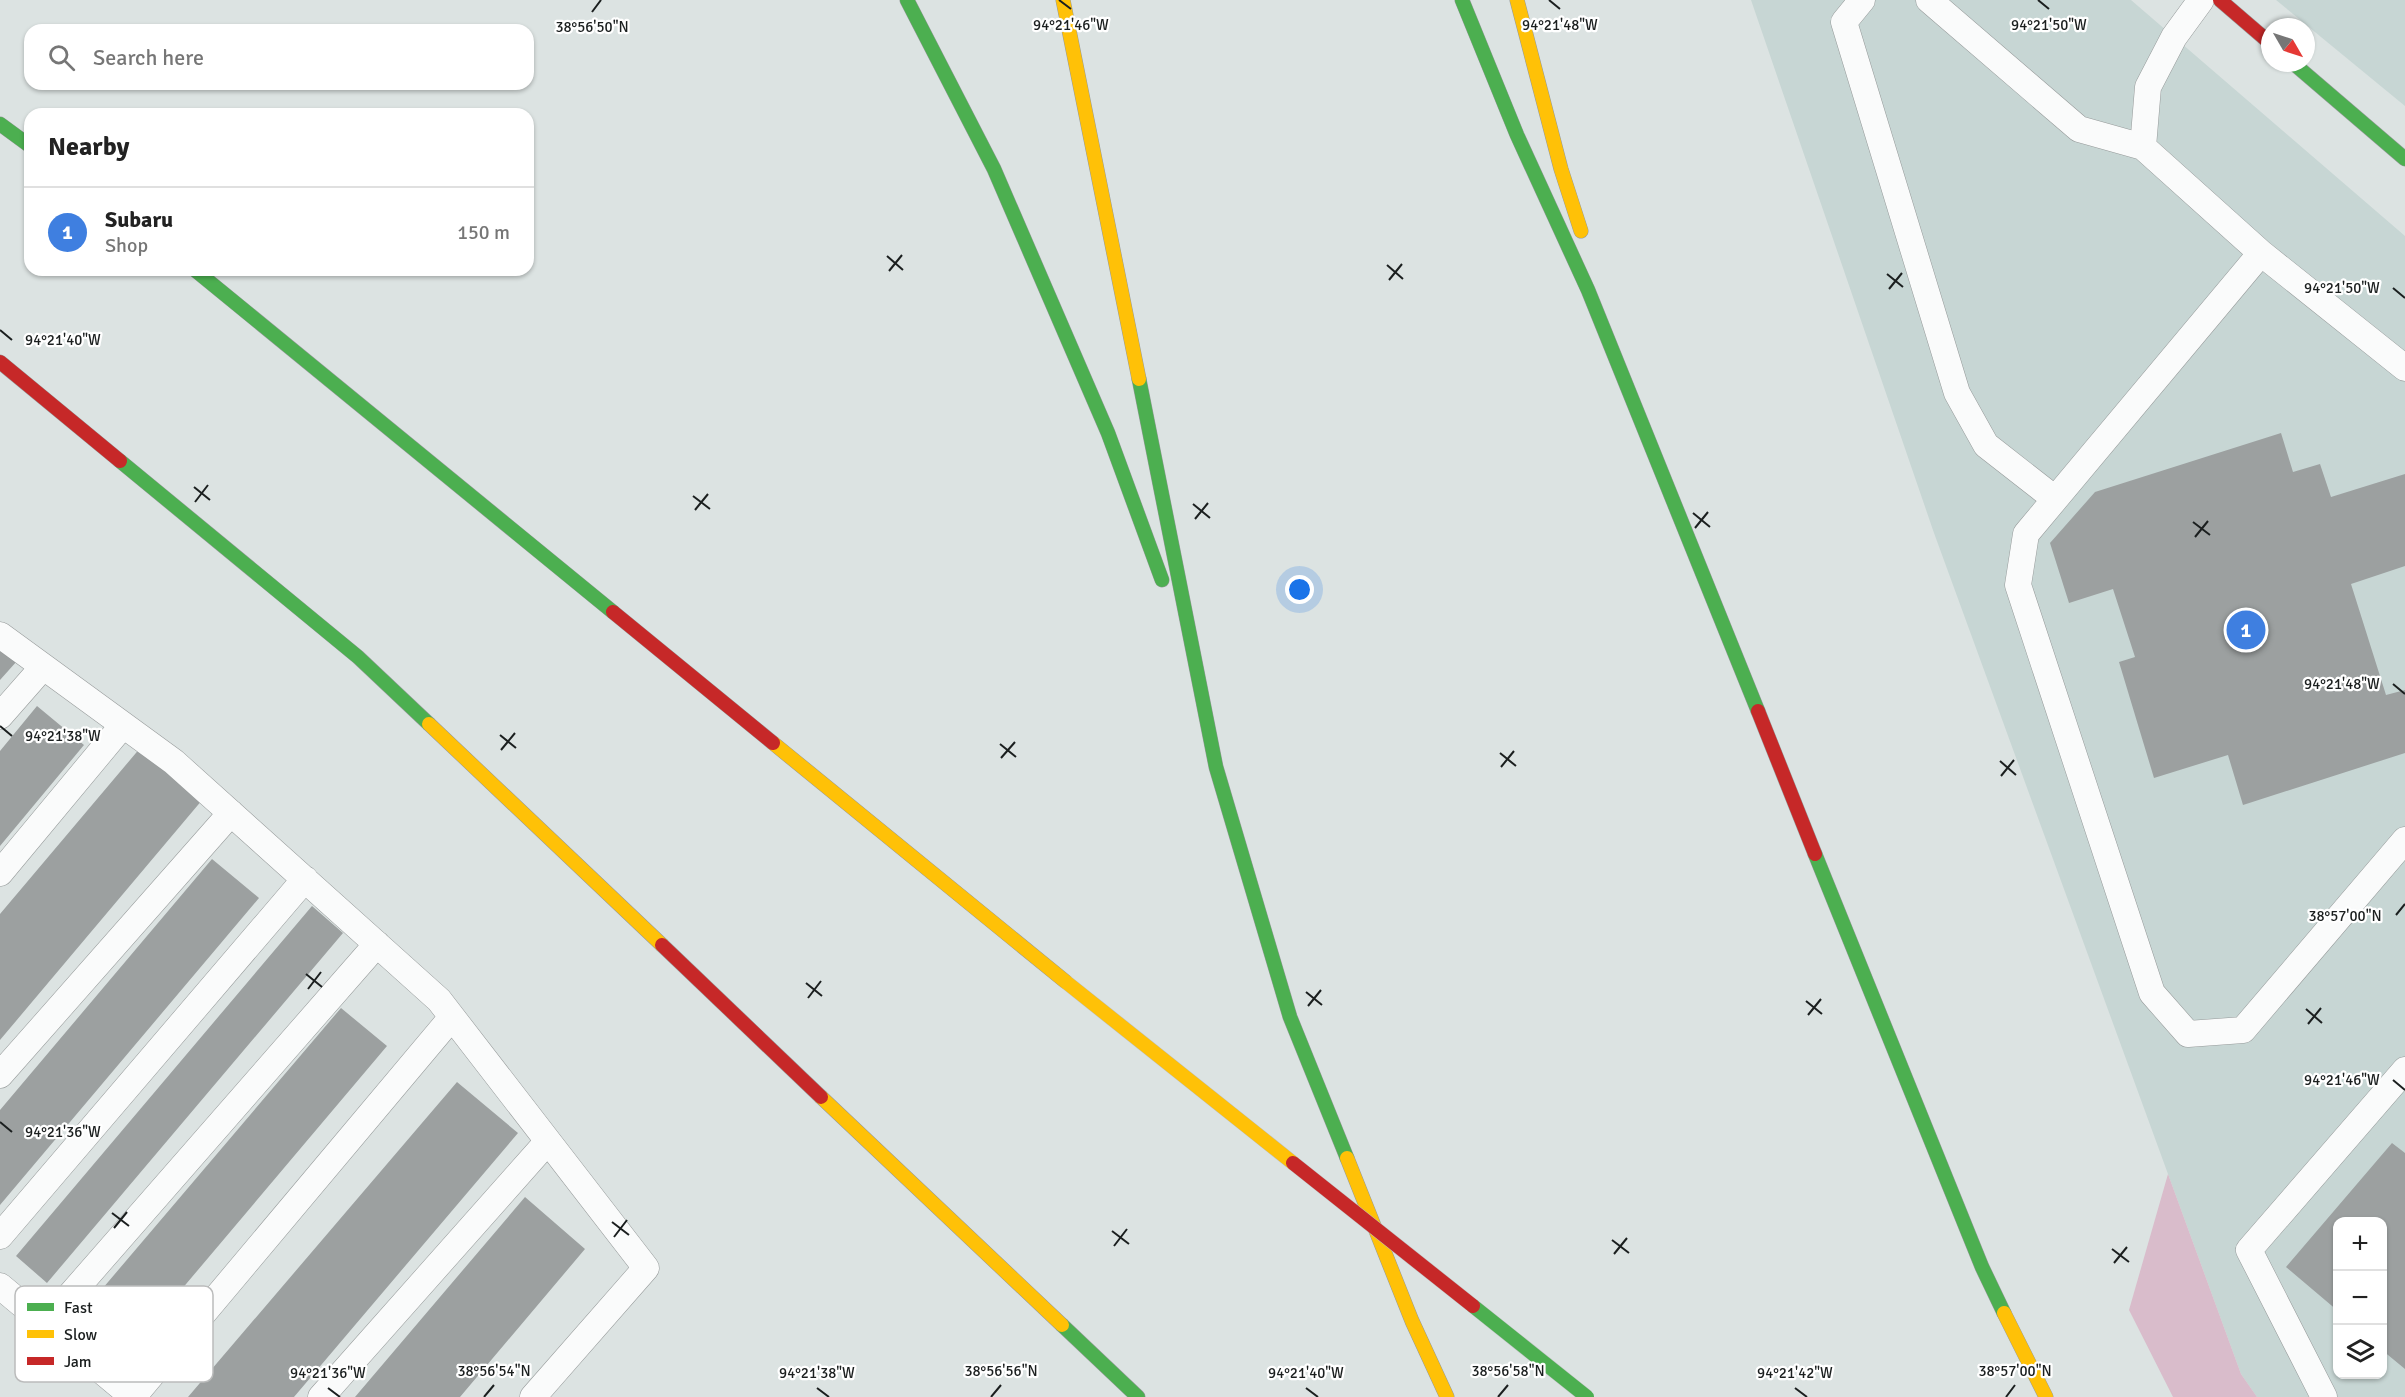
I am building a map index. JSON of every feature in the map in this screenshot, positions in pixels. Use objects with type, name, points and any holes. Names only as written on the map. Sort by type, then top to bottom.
[{"type":"main road","points":[[907,0],[994,169],[1108,433],[1167,594],[1290,1017],[1412,1321],[1447,1397]]},
{"type":"main road","points":[[1063,0],[1216,767]]},
{"type":"main road","points":[[1462,0],[1517,135],[1588,290],[1982,1267],[2046,1397]]},
{"type":"main road","points":[[1517,0],[1561,169],[1647,439]]},
{"type":"main road","points":[[2220,0],[2261,35]]},
{"type":"main road","points":[[2304,72],[2405,159]]},
{"type":"main road","points":[[0,124],[24,142]]},
{"type":"main road","points":[[202,276],[1066,982],[1587,1397]]},
{"type":"main road","points":[[0,363],[358,657],[1138,1397]]},
{"type":"lane","points":[[1862,0],[1844,22],[1957,393],[1986,446],[2055,499]]},
{"type":"lane","points":[[1929,0],[2079,129],[2143,147],[2261,253],[2405,368]]},
{"type":"lane","points":[[2143,147],[2148,87],[2174,37],[2201,0]]},
{"type":"lane","points":[[2261,253],[2026,534],[2018,585],[2152,993],[2188,1034],[2243,1030],[2405,840]]},
{"type":"lane","points":[[0,635],[174,762],[439,1000],[646,1268],[533,1397]]},
{"type":"lane","points":[[0,717],[43,666]]},
{"type":"lane","points":[[0,873],[123,725]]},
{"type":"lane","points":[[0,1075],[231,813]]},
{"type":"lane","points":[[0,1236],[304,879]]},
{"type":"lane","points":[[78,1286],[377,944]]},
{"type":"lane","points":[[213,1302],[452,1017]]},
{"type":"lane","points":[[2324,1397],[2249,1250],[2405,1070]]},
{"type":"lane","points":[[321,1397],[548,1140]]},
{"type":"lane","points":[[0,1286],[15,1299]]},
{"type":"lane","points":[[115,1382],[133,1397],[146,1382]]},
{"type":"shaded area","points":[[1751,0],[2131,0],[2405,236],[2405,1397],[2257,1397],[2241,1374],[1934,533]]},
{"type":"shaded area","points":[[2276,0],[2405,0],[2405,106],[2315,32],[2315,18],[2298,18]]},
{"type":"shaded area","points":[[2168,1174],[2241,1374],[2257,1397],[2173,1397],[2129,1310]]},
{"type":"building","points":[[2281,433],[2293,472],[2320,464],[2331,497],[2405,474],[2405,566],[2351,584],[2386,695],[2405,690],[2405,753],[2243,805],[2228,755],[2154,778],[2119,662],[2135,657],[2113,589],[2069,603],[2050,543],[2095,492]]},
{"type":"building","points":[[0,647],[17,661],[0,680]]},
{"type":"building","points":[[37,706],[84,745],[0,846],[0,751]]},
{"type":"building","points":[[141,747],[203,799],[0,1040],[0,914]]},
{"type":"building","points":[[212,859],[259,898],[0,1205],[0,1110]]},
{"type":"building","points":[[312,906],[343,933],[47,1283],[16,1256]]},
{"type":"building","points":[[341,1008],[387,1046],[184,1286],[105,1286]]},
{"type":"building","points":[[457,1082],[518,1133],[294,1397],[188,1397],[201,1382],[213,1382],[213,1368]]},
{"type":"building","points":[[2392,1143],[2405,1153],[2405,1369],[2387,1354],[2387,1217],[2333,1217],[2333,1307],[2286,1267]]},
{"type":"building","points":[[525,1197],[585,1249],[460,1397],[355,1397]]},
{"type":"traffic: fast","points":[[907,0],[994,169],[1108,433],[1162,580]]},
{"type":"traffic: fast","points":[[1462,0],[1517,135],[1588,290],[1758,711]]},
{"type":"traffic: fast","points":[[2304,72],[2405,159]]},
{"type":"traffic: fast","points":[[0,124],[24,142]]},
{"type":"traffic: fast","points":[[202,276],[613,612]]},
{"type":"traffic: fast","points":[[1139,379],[1216,767],[1290,1017],[1347,1158]]},
{"type":"traffic: fast","points":[[120,461],[358,657],[429,724]]},
{"type":"traffic: fast","points":[[1815,854],[1982,1267],[2004,1313]]},
{"type":"traffic: fast","points":[[1473,1306],[1587,1397]]},
{"type":"traffic: fast","points":[[1062,1325],[1138,1397]]},
{"type":"traffic: slow","points":[[1063,0],[1139,379]]},
{"type":"traffic: slow","points":[[1517,0],[1561,169],[1581,231]]},
{"type":"traffic: slow","points":[[429,724],[662,945]]},
{"type":"traffic: slow","points":[[773,743],[1066,982]]},
{"type":"traffic: slow","points":[[1066,982],[1293,1163]]},
{"type":"traffic: slow","points":[[821,1097],[1062,1325]]},
{"type":"traffic: slow","points":[[1347,1158],[1412,1321],[1447,1397]]},
{"type":"traffic: slow","points":[[2004,1313],[2046,1397]]},
{"type":"traffic: jam","points":[[2220,0],[2261,35]]},
{"type":"traffic: jam","points":[[0,362],[120,461]]},
{"type":"traffic: jam","points":[[613,612],[773,743]]},
{"type":"traffic: jam","points":[[1758,711],[1815,854]]},
{"type":"traffic: jam","points":[[662,945],[821,1097]]},
{"type":"traffic: jam","points":[[1293,1163],[1473,1306]]},
{"type":"place","name":"Subaru","points":[[2246,630]]}]
